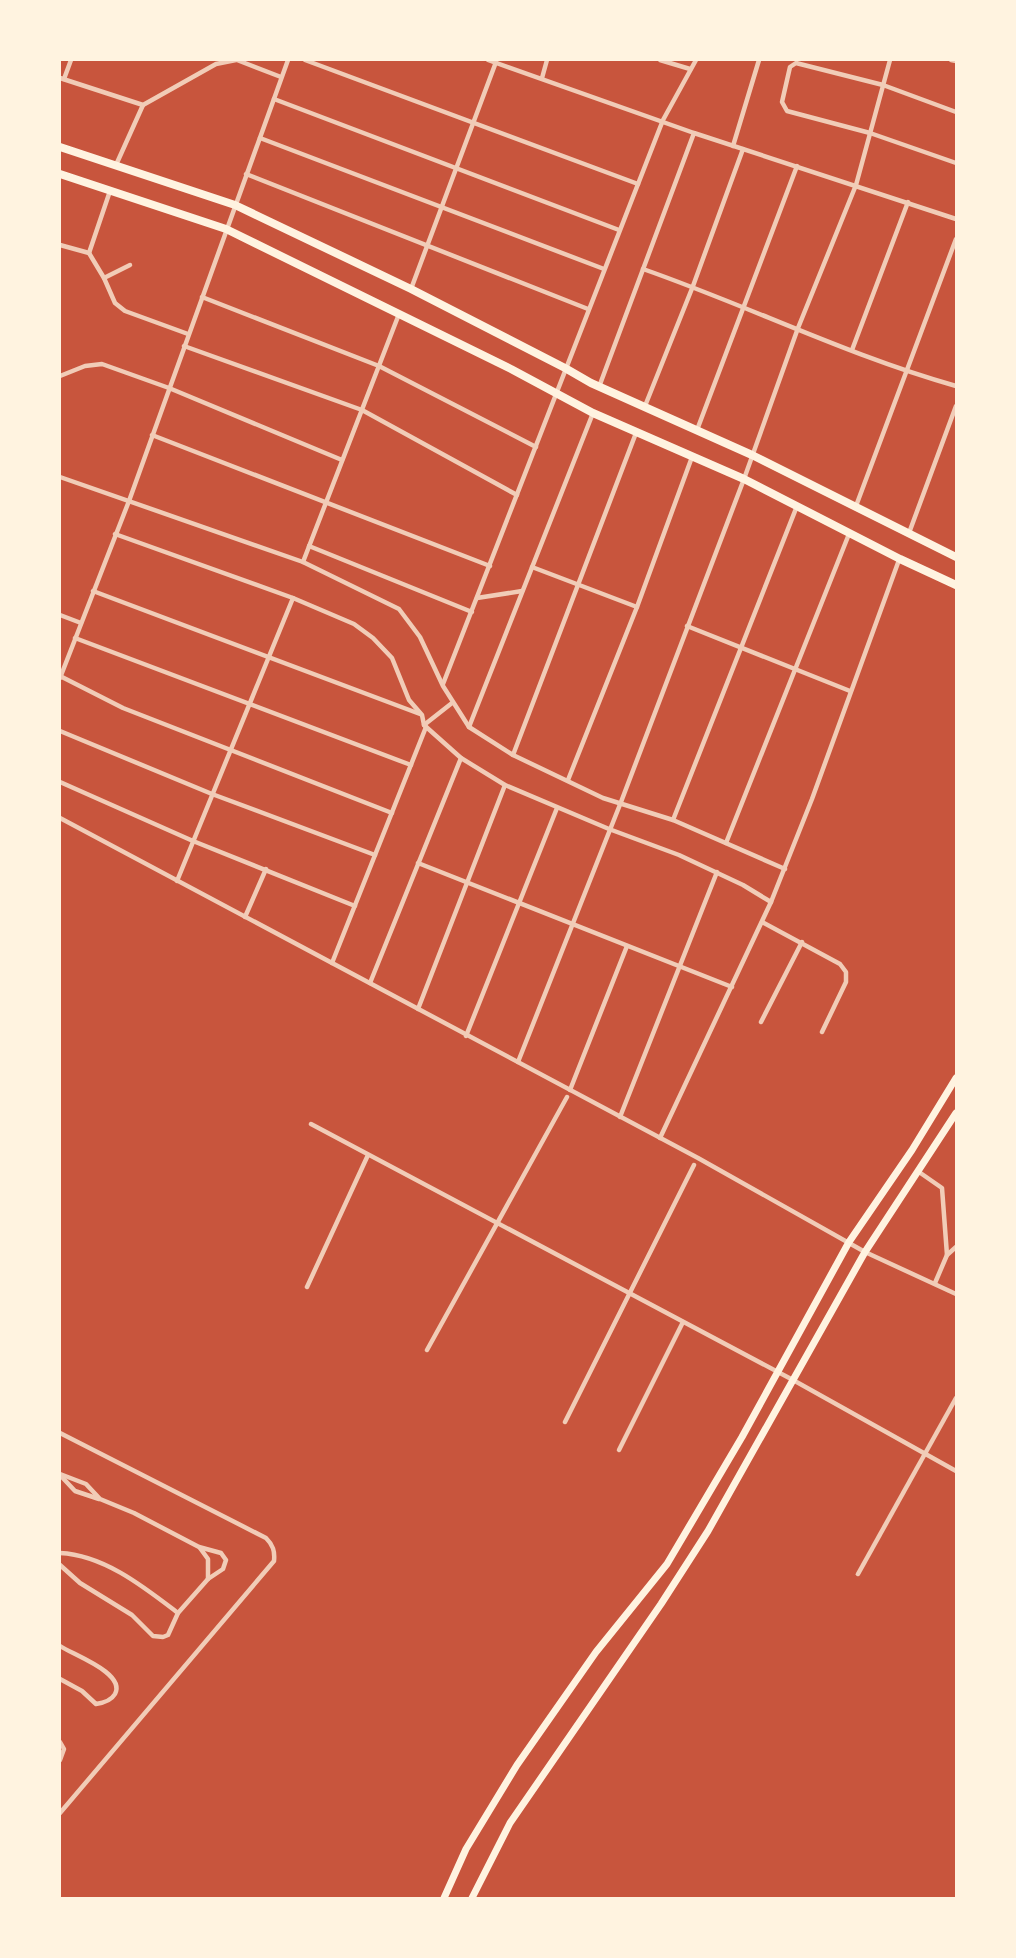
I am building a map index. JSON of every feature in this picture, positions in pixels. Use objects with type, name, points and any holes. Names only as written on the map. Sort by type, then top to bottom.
[{"type":"main road","points":[[60,147],[235,205],[411,289],[599,387],[752,455],[957,557]]},
{"type":"main road","points":[[60,174],[226,229],[593,413],[744,479],[849,534],[955,583]]},
{"type":"main road","points":[[444,1899],[466,1849],[492,1804],[590,1661],[667,1564],[778,1372],[849,1242],[957,1078]]},
{"type":"main road","points":[[472,1899],[510,1823],[686,1566],[736,1483],[865,1252],[957,1113]]},
{"type":"street","points":[[71,60],[62,78],[143,105]]},
{"type":"street","points":[[116,164],[143,105],[216,64],[236,60],[281,77]]},
{"type":"street","points":[[288,60],[129,501],[60,677],[123,708],[392,813]]},
{"type":"street","points":[[305,60],[638,184]]},
{"type":"street","points":[[488,60],[694,133],[957,219]]},
{"type":"street","points":[[542,78],[547,60]]},
{"type":"street","points":[[660,60],[690,69]]},
{"type":"street","points":[[443,686],[663,120],[696,60]]},
{"type":"street","points":[[733,146],[760,60]]},
{"type":"street","points":[[518,1062],[621,802],[744,479],[798,328],[856,185],[890,60]]},
{"type":"street","points":[[951,60],[957,61]]},
{"type":"street","points":[[411,289],[496,62]]},
{"type":"street","points":[[957,112],[883,85],[796,63],[790,67],[782,102],[788,111],[870,133],[957,163]]},
{"type":"street","points":[[274,99],[619,230]]},
{"type":"street","points":[[599,387],[694,133]]},
{"type":"street","points":[[260,138],[604,269]]},
{"type":"street","points":[[645,407],[743,149]]},
{"type":"street","points":[[697,430],[797,166]]},
{"type":"street","points":[[246,174],[588,309]]},
{"type":"street","points":[[89,253],[111,190]]},
{"type":"street","points":[[852,350],[908,202]]},
{"type":"street","points":[[856,506],[957,239]]},
{"type":"street","points":[[60,245],[89,253],[115,303],[125,311],[188,335]]},
{"type":"street","points":[[104,278],[130,265]]},
{"type":"street","points":[[643,269],[745,306],[906,372],[957,386]]},
{"type":"street","points":[[202,297],[379,366],[536,447]]},
{"type":"street","points":[[303,562],[400,314]]},
{"type":"street","points":[[184,346],[362,410],[517,495]]},
{"type":"street","points":[[60,376],[85,366],[102,364],[169,388],[342,460]]},
{"type":"street","points":[[909,533],[957,406]]},
{"type":"street","points":[[469,727],[593,413]]},
{"type":"street","points":[[513,755],[636,433]]},
{"type":"street","points":[[152,435],[490,566]]},
{"type":"street","points":[[568,780],[637,607],[692,456]]},
{"type":"street","points":[[60,477],[303,562],[398,609],[425,646],[452,703],[469,727],[513,755],[603,798],[673,820],[785,869]]},
{"type":"street","points":[[673,820],[797,506]]},
{"type":"street","points":[[115,534],[293,598],[354,624],[384,648],[392,658],[410,700],[422,715],[425,726],[461,758],[505,785],[717,872],[771,902]]},
{"type":"street","points":[[726,843],[849,534]]},
{"type":"street","points":[[309,546],[472,612]]},
{"type":"street","points":[[660,1138],[785,869],[900,559]]},
{"type":"street","points":[[532,567],[637,607]]},
{"type":"street","points":[[477,598],[523,590]]},
{"type":"street","points":[[93,591],[422,715]]},
{"type":"street","points":[[177,881],[293,598]]},
{"type":"street","points":[[60,615],[80,623]]},
{"type":"street","points":[[687,626],[850,691]]},
{"type":"street","points":[[75,638],[411,765]]},
{"type":"street","points":[[332,963],[425,726],[452,703]]},
{"type":"street","points":[[60,732],[212,794],[375,855]]},
{"type":"street","points":[[370,983],[461,758]]},
{"type":"street","points":[[60,782],[193,841],[355,906]]},
{"type":"street","points":[[418,1009],[505,785]]},
{"type":"street","points":[[466,1036],[557,808]]},
{"type":"street","points":[[60,818],[660,1138],[865,1252],[957,1294]]},
{"type":"street","points":[[418,863],[732,987]]},
{"type":"street","points":[[245,917],[266,869]]},
{"type":"street","points":[[620,1117],[717,872]]},
{"type":"street","points":[[762,922],[841,964],[846,972],[846,982],[822,1032]]},
{"type":"street","points":[[761,1021],[802,942]]},
{"type":"street","points":[[570,1090],[627,946]]},
{"type":"street","points":[[427,1350],[567,1097]]},
{"type":"street","points":[[311,1124],[793,1380],[957,1471]]},
{"type":"street","points":[[307,1287],[368,1155]]},
{"type":"street","points":[[565,1422],[695,1165]]},
{"type":"street","points":[[919,1172],[942,1188],[947,1255],[935,1283]]},
{"type":"street","points":[[947,1255],[957,1247]]},
{"type":"street","points":[[619,1450],[683,1322]]},
{"type":"street","points":[[858,1574],[957,1398]]},
{"type":"street","points":[[60,1433],[266,1538],[275,1555],[274,1561],[60,1813]]},
{"type":"street","points":[[60,1474],[80,1480],[94,1490],[100,1499]]},
{"type":"street","points":[[60,1474],[75,1491],[134,1513],[199,1547],[221,1553],[226,1560],[223,1569],[208,1579],[178,1613],[168,1635],[163,1637],[153,1636],[132,1615],[80,1583],[60,1565]]},
{"type":"street","points":[[199,1547],[208,1559],[208,1579]]},
{"type":"street","points":[[60,1553],[86,1556],[102,1563],[152,1593],[178,1613]]},
{"type":"street","points":[[60,1646],[106,1672],[116,1682],[116,1693],[109,1700],[96,1704],[82,1691],[60,1679]]},
{"type":"street","points":[[60,1742],[64,1749],[60,1760]]}]
